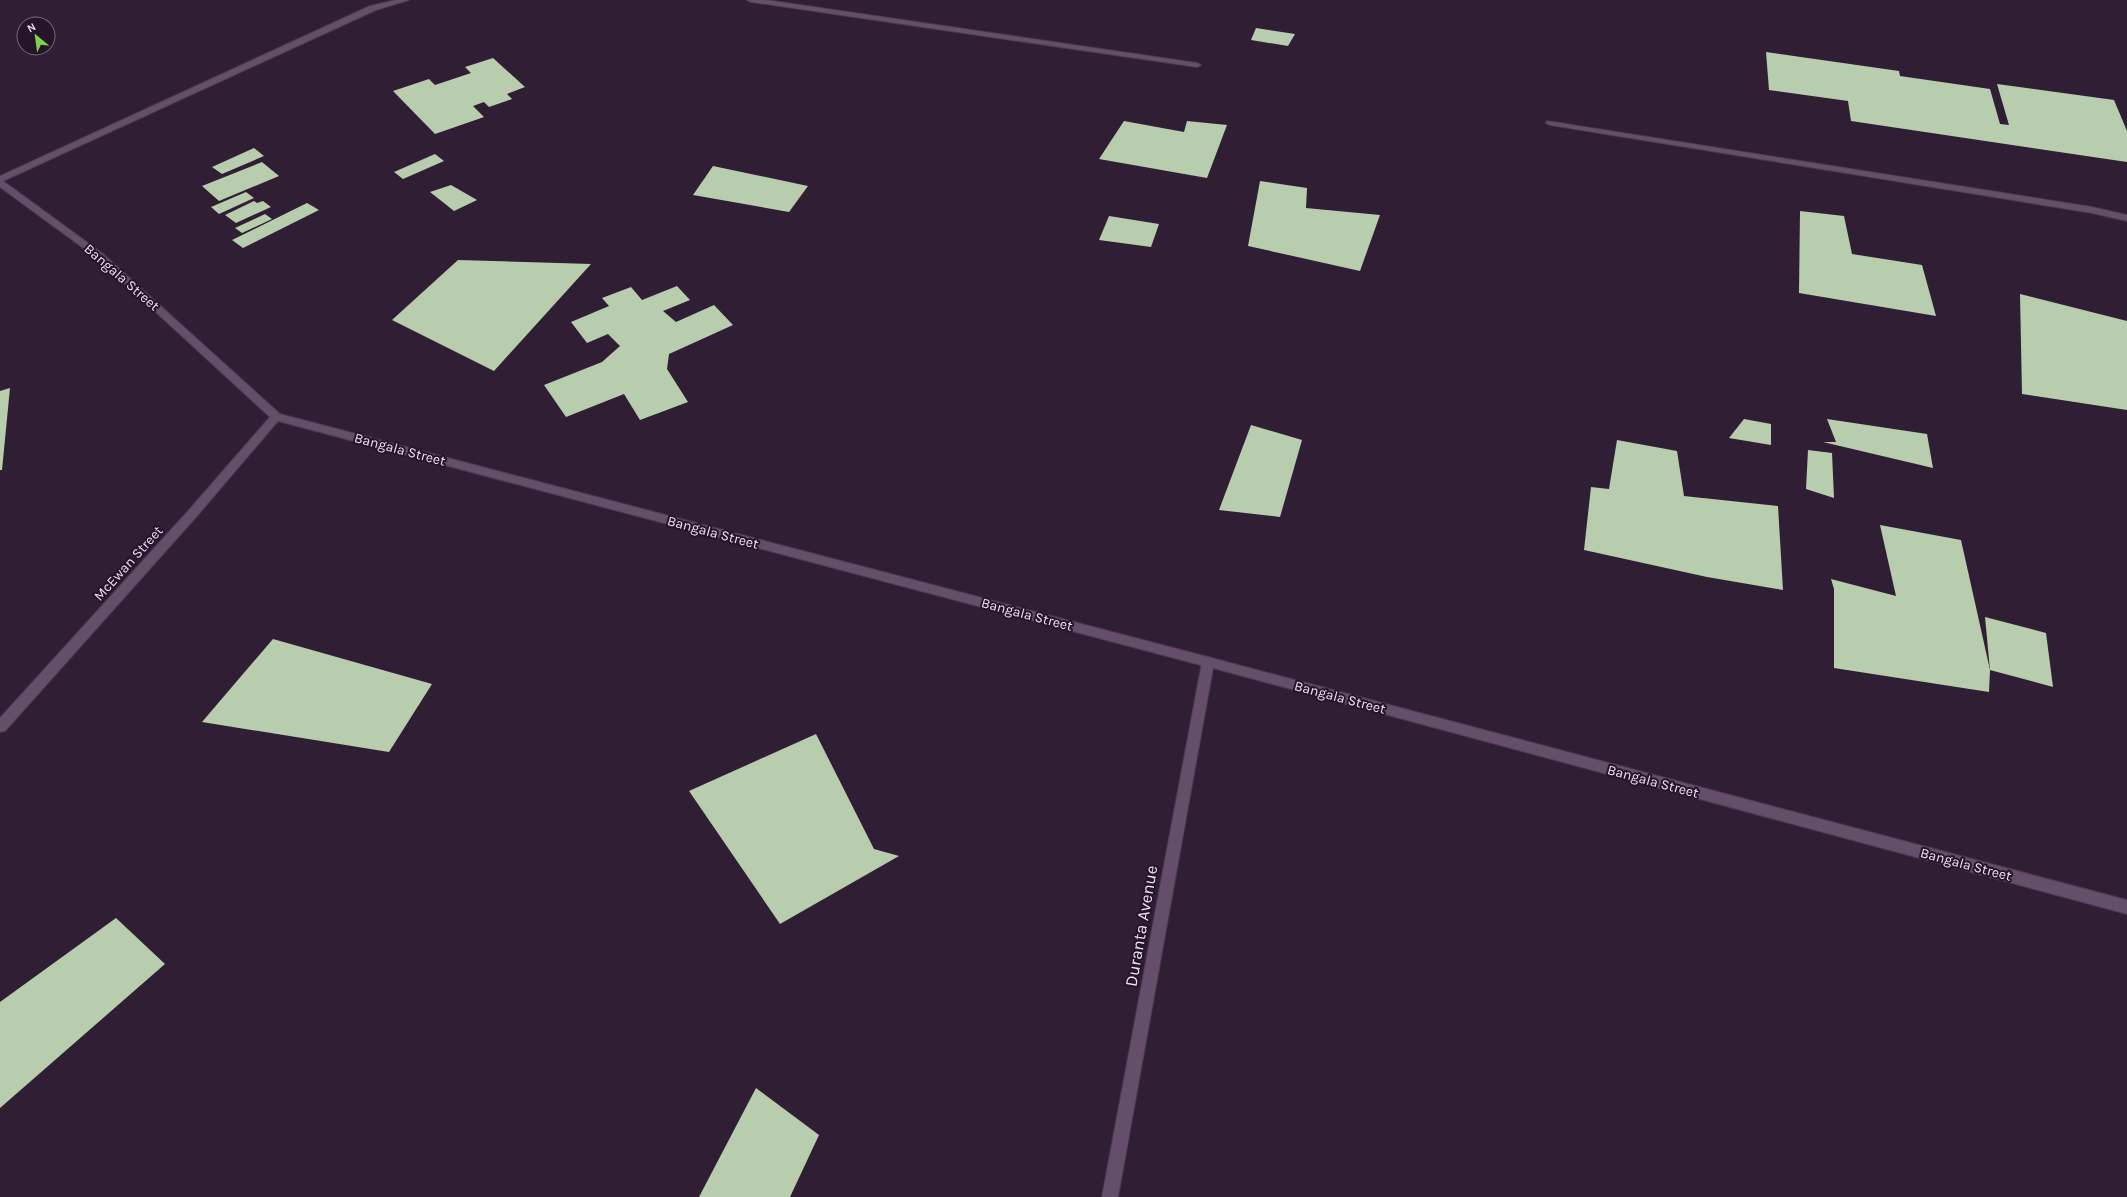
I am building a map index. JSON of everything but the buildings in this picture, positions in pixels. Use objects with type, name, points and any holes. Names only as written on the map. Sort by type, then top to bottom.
[{"type":"street","points":[[0,179],[373,8],[404,0]]},
{"type":"street","points":[[751,0],[1197,65]]},
{"type":"street","points":[[1550,123],[2092,210],[2127,218]]},
{"type":"street","name":"Bangala Street","points":[[0,183],[100,256],[276,417],[1208,662],[2127,907]]},
{"type":"street","name":"McEwan Street","points":[[0,727],[276,417]]},
{"type":"street","name":"Duranta Avenue","points":[[1110,1197],[1208,662]]}]
